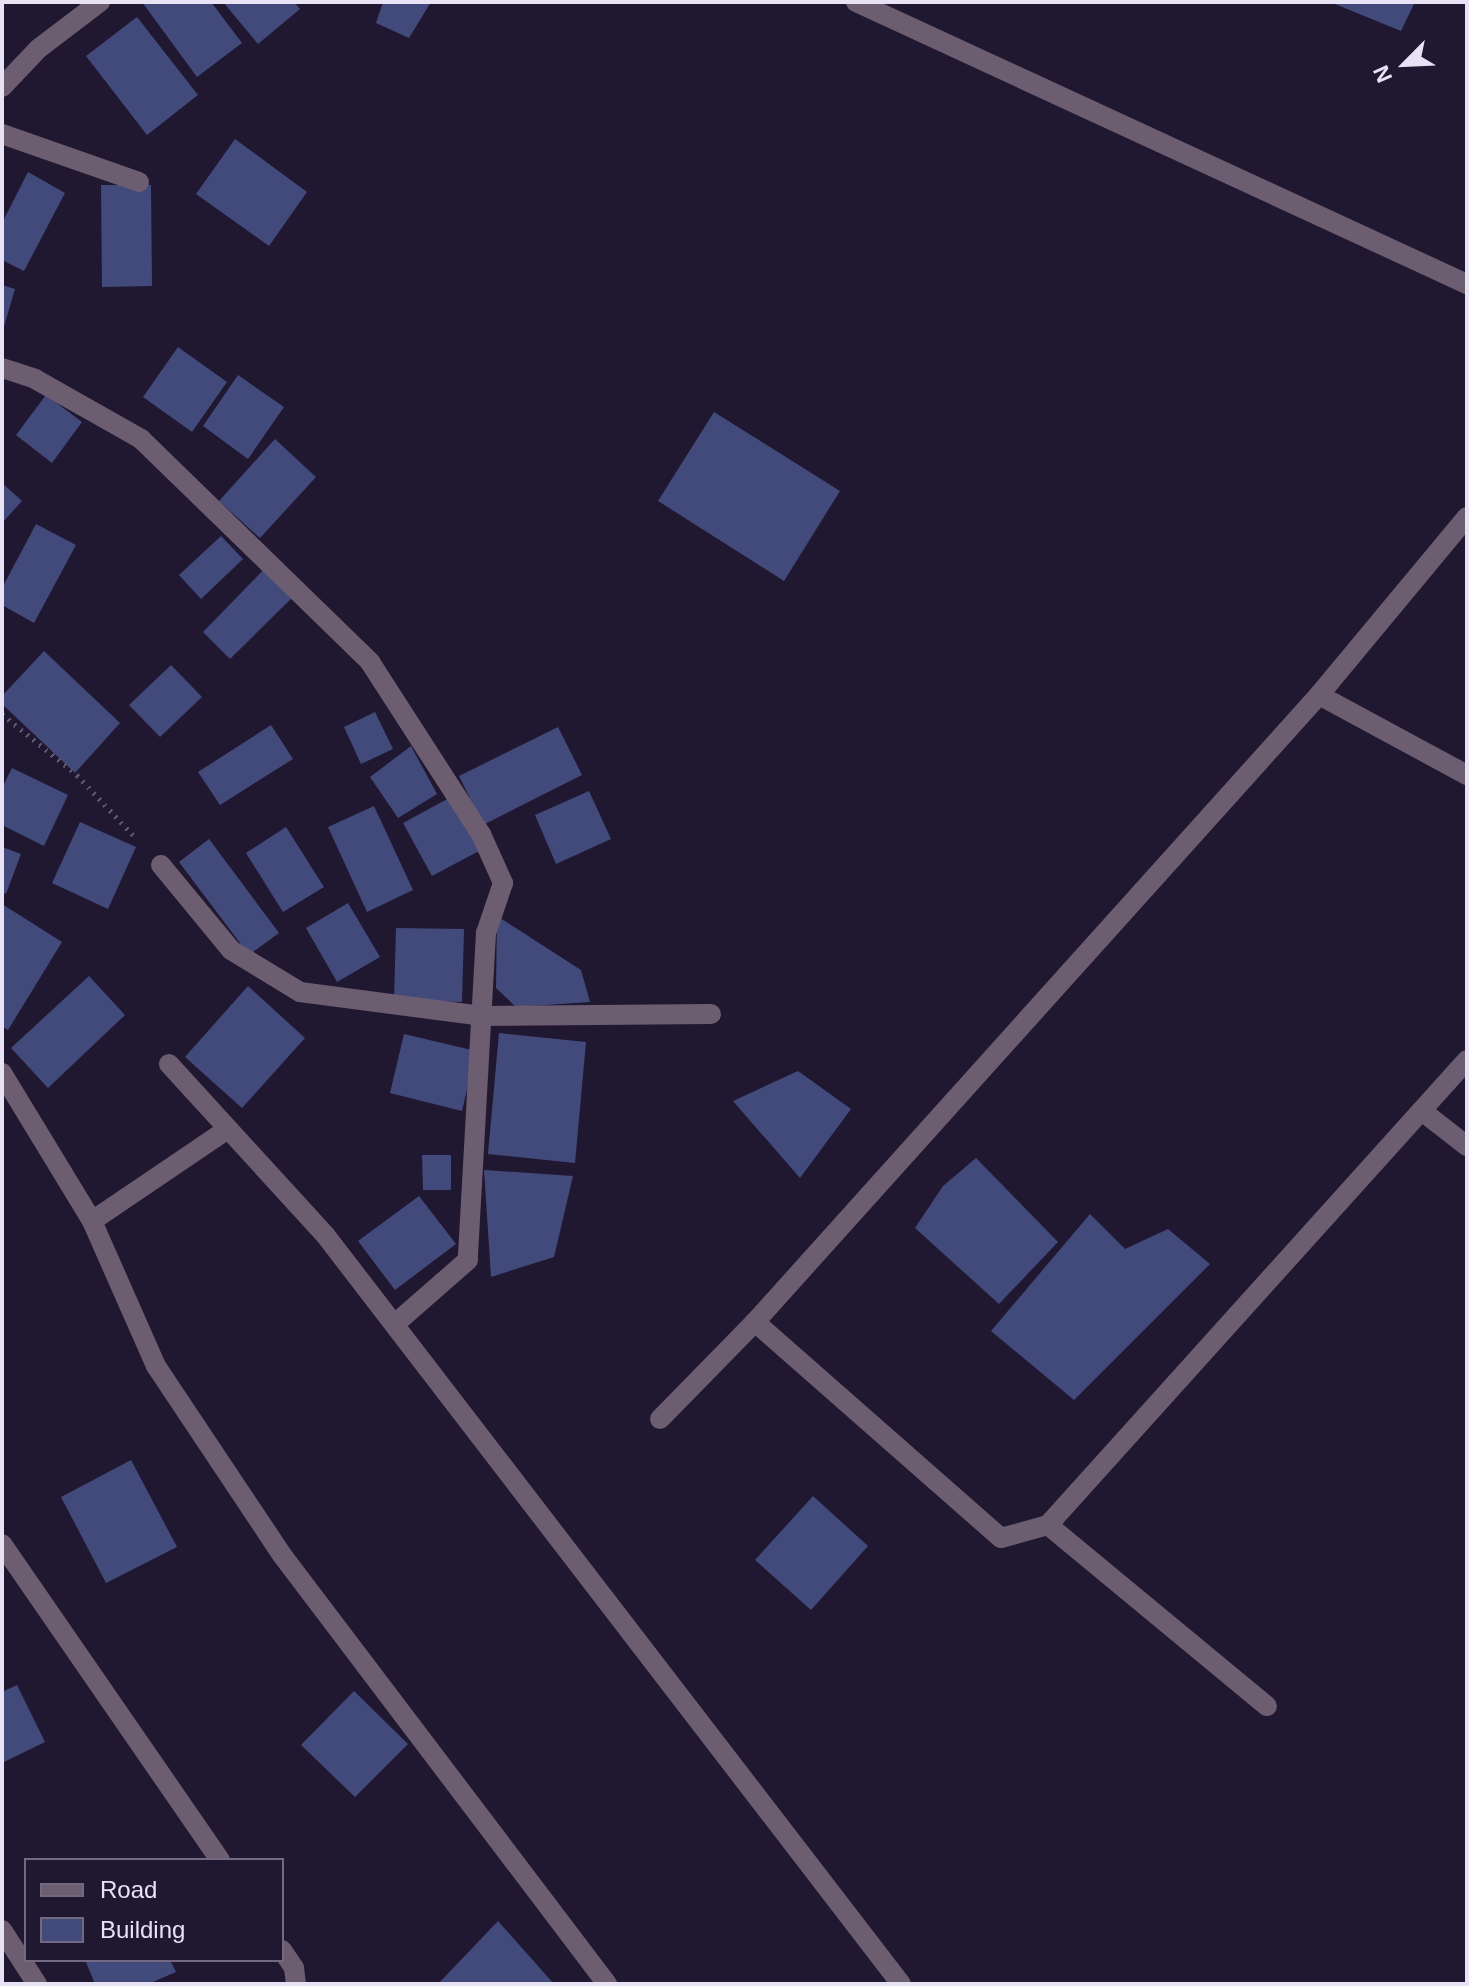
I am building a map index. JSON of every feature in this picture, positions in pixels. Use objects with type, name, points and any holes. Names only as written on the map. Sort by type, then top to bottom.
[{"type":"street","points":[[2,87],[38,49],[100,2]]},
{"type":"street","points":[[856,2],[1467,284]]},
{"type":"street","points":[[2,134],[139,182]]},
{"type":"street","points":[[2,368],[35,379],[141,439],[370,662],[481,834],[503,883],[486,933],[468,1260],[395,1324]]},
{"type":"street","points":[[660,1419],[755,1322],[1319,695],[1467,517]]},
{"type":"street","points":[[1319,695],[1467,775]]},
{"type":"street","points":[[161,865],[231,950],[300,992],[483,1016],[711,1014]]},
{"type":"street","points":[[755,1322],[1001,1538],[1048,1525],[1467,1060]]},
{"type":"street","points":[[169,1064],[326,1236],[901,1984]]},
{"type":"street","points":[[2,1073],[92,1221],[156,1366],[282,1555],[607,1984]]},
{"type":"street","points":[[1422,1111],[1467,1146]]},
{"type":"street","points":[[92,1221],[228,1129]]},
{"type":"street","points":[[1048,1525],[1267,1706]]},
{"type":"street","points":[[2,1544],[219,1858]]},
{"type":"street","points":[[2,1930],[37,1984]]},
{"type":"street","points":[[284,1953],[294,1968],[296,1984]]},
{"type":"path","points":[[2,714],[77,775],[161,865]]},
{"type":"building","points":[[142,2],[211,2],[242,43],[197,77]]},
{"type":"building","points":[[223,2],[294,2],[300,9],[258,44]]},
{"type":"building","points":[[383,2],[431,2],[409,38],[376,23]]},
{"type":"building","points":[[1330,2],[1415,2],[1401,31]]},
{"type":"building","points":[[137,17],[198,95],[147,135],[86,56]]},
{"type":"building","points":[[235,139],[307,192],[269,246],[196,194]]},
{"type":"building","points":[[28,172],[65,193],[24,271],[2,260],[2,223]]},
{"type":"building","points":[[101,185],[151,185],[152,286],[102,287]]},
{"type":"building","points":[[2,285],[15,289],[3,330],[2,330]]},
{"type":"building","points":[[178,347],[227,382],[192,432],[143,397]]},
{"type":"building","points":[[238,375],[284,407],[248,459],[203,426]]},
{"type":"building","points":[[46,395],[82,422],[52,463],[16,435]]},
{"type":"building","points":[[714,412],[840,491],[784,581],[658,501]]},
{"type":"building","points":[[275,439],[316,477],[260,538],[219,501]]},
{"type":"building","points":[[2,483],[22,501],[2,523]]},
{"type":"building","points":[[36,524],[76,545],[34,623],[2,605],[2,588]]},
{"type":"building","points":[[221,536],[243,559],[201,599],[179,575]]},
{"type":"building","points":[[271,562],[299,591],[230,659],[203,632]]},
{"type":"building","points":[[44,651],[120,723],[75,773],[2,704],[2,696]]},
{"type":"building","points":[[171,665],[202,697],[160,737],[129,705]]},
{"type":"building","points":[[375,712],[393,749],[361,764],[344,727]]},
{"type":"building","points":[[271,725],[293,759],[220,805],[198,772]]},
{"type":"building","points":[[558,727],[582,775],[483,825],[459,776]]},
{"type":"building","points":[[411,746],[437,794],[398,818],[370,777]]},
{"type":"building","points":[[12,768],[68,795],[44,846],[2,825],[2,788]]},
{"type":"building","points":[[589,791],[611,839],[556,864],[535,815]]},
{"type":"building","points":[[451,797],[481,850],[432,876],[403,823]]},
{"type":"building","points":[[374,806],[413,890],[367,912],[328,827]]},
{"type":"building","points":[[80,822],[136,847],[108,909],[52,883]]},
{"type":"building","points":[[286,827],[324,887],[283,912],[246,853]]},
{"type":"building","points":[[209,839],[279,933],[249,955],[179,862]]},
{"type":"building","points":[[2,847],[21,854],[6,894],[2,892]]},
{"type":"building","points":[[348,903],[380,957],[337,982],[306,928]]},
{"type":"building","points":[[2,904],[62,942],[8,1030],[2,1026]]},
{"type":"building","points":[[497,916],[581,970],[590,1002],[516,1007],[496,988]]},
{"type":"building","points":[[396,928],[464,929],[462,1002],[394,1000]]},
{"type":"building","points":[[89,976],[125,1015],[48,1088],[11,1048]]},
{"type":"building","points":[[248,986],[305,1038],[242,1108],[185,1057]]},
{"type":"building","points":[[499,1033],[586,1042],[575,1163],[488,1154]]},
{"type":"building","points":[[404,1034],[476,1051],[462,1111],[390,1093]]},
{"type":"building","points":[[798,1071],[851,1109],[800,1178],[733,1101]]},
{"type":"building","points":[[422,1155],[451,1155],[451,1190],[423,1190]]},
{"type":"building","points":[[976,1158],[1058,1242],[999,1304],[915,1228],[943,1186]]},
{"type":"building","points":[[484,1170],[573,1176],[554,1257],[491,1277]]},
{"type":"building","points":[[419,1196],[456,1244],[395,1290],[358,1241]]},
{"type":"building","points":[[1090,1214],[1125,1249],[1168,1229],[1210,1264],[1074,1400],[991,1331]]},
{"type":"building","points":[[131,1460],[177,1547],[106,1583],[61,1497]]},
{"type":"building","points":[[813,1496],[868,1546],[811,1610],[755,1560]]},
{"type":"building","points":[[17,1685],[45,1742],[2,1763],[2,1692]]},
{"type":"building","points":[[354,1691],[408,1744],[355,1797],[301,1745]]},
{"type":"building","points":[[498,1921],[554,1984],[438,1984]]},
{"type":"building","points":[[86,1962],[171,1962],[176,1972],[148,1984],[95,1984]]}]
